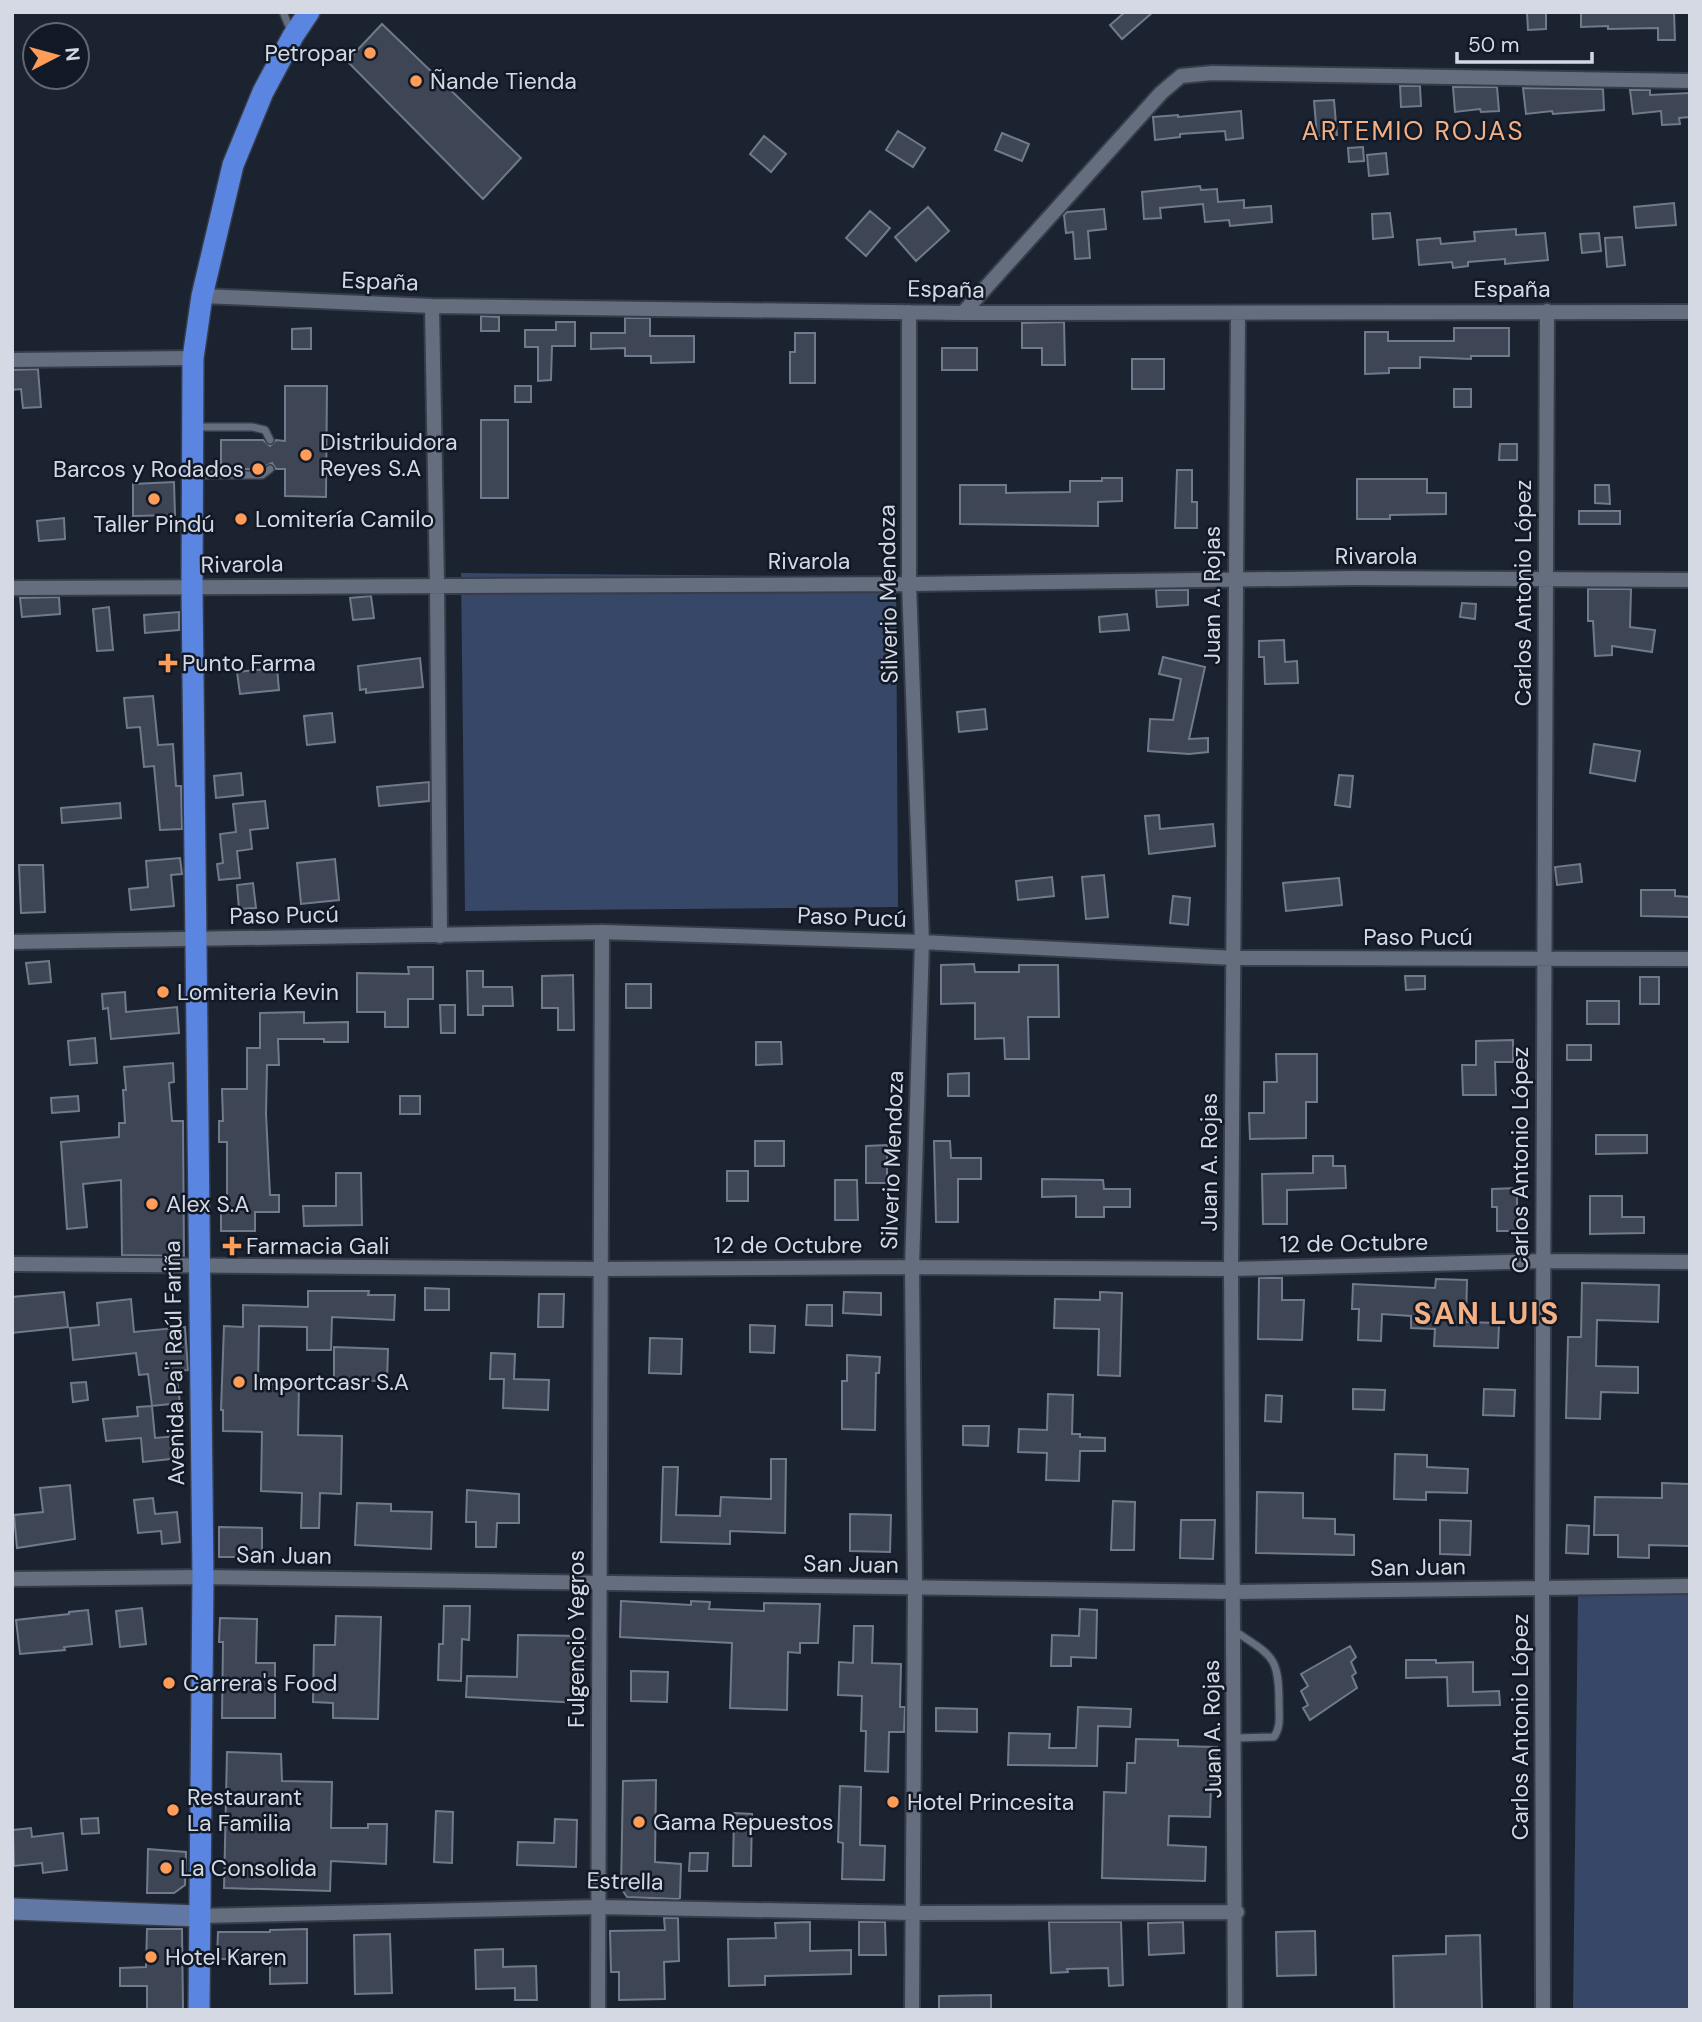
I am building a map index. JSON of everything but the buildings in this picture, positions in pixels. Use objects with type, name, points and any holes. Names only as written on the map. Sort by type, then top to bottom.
[{"type":"highway","name":"Avenida Pa'i Raúl Fariña","points":[[200,2010],[203,1577],[192,588],[193,358],[202,296],[233,165],[263,92],[309,12]]},
{"type":"main road","name":"Estrella","points":[[12,1909],[199,1916]]},
{"type":"street","points":[[963,313],[1161,93],[1181,76],[1212,73],[1690,81]]},
{"type":"street","name":"España","points":[[202,296],[432,306],[963,313],[1690,312]]},
{"type":"street","points":[[432,306],[440,936]]},
{"type":"street","name":"Carlos Antonio López","points":[[1543,2010],[1543,961],[1547,311]]},
{"type":"street","name":"Silverio Mendoza","points":[[909,312],[909,584],[922,942],[912,1267],[915,1588],[912,2010]]},
{"type":"street","name":"Juan A. Rojas","points":[[1236,2010],[1231,1269],[1238,314]]},
{"type":"street","points":[[12,360],[193,358]]},
{"type":"street","name":"Rivarola","points":[[12,588],[909,584],[1234,579],[1690,580]]},
{"type":"street","name":"Paso Pucú","points":[[12,942],[602,932],[922,942],[1234,958],[1543,961],[1690,959]]},
{"type":"street","name":"Fulgencio Yegros","points":[[598,2010],[602,932]]},
{"type":"street","name":"12 de Octubre","points":[[12,1264],[599,1269],[1231,1269],[1543,1261],[1690,1262]]},
{"type":"street","name":"San Juan","points":[[12,1579],[203,1577],[1234,1592],[1690,1586]]},
{"type":"street","name":"Estrella","points":[[199,1916],[599,1907],[913,1913],[1237,1912]]},
{"type":"lane","points":[[283,12],[293,36]]},
{"type":"lane","points":[[193,427],[252,427],[265,430],[270,440]]},
{"type":"lane","points":[[193,475],[262,475],[270,469]]},
{"type":"lane","points":[[1233,1629],[1269,1654],[1276,1664],[1279,1676],[1279,1722],[1274,1737],[1235,1738]]},
{"type":"shaded area","points":[[461,573],[896,577],[898,907],[465,911]]},
{"type":"shaded area","points":[[1578,1592],[1690,1595],[1690,2010],[1573,2010]]},
{"type":"place","name":"Petropar","points":[[370,53]]},
{"type":"place","name":"Ñande Tienda","points":[[416,81]]},
{"type":"place","name":"Distribuidora Reyes S.A","points":[[306,455]]},
{"type":"place","name":"Barcos y Rodados","points":[[258,469]]},
{"type":"place","name":"Taller Pindú","points":[[154,499]]},
{"type":"place","name":"Lomitería Camilo","points":[[241,519]]},
{"type":"place","name":"Punto Farma","points":[[168,663]]},
{"type":"place","name":"Lomiteria Kevin","points":[[163,992]]},
{"type":"place","name":"Alex S.A","points":[[152,1204]]},
{"type":"place","name":"Farmacia Gali","points":[[232,1246]]},
{"type":"place","name":"Importcasr S.A","points":[[239,1382]]},
{"type":"place","name":"Carrera's Food","points":[[169,1683]]},
{"type":"place","name":"Hotel Princesita","points":[[893,1802]]},
{"type":"place","name":"Restaurant La Familia","points":[[173,1810]]},
{"type":"place","name":"Gama Repuestos","points":[[639,1822]]},
{"type":"place","name":"La Consolida","points":[[166,1868]]},
{"type":"place","name":"Hotel Karen","points":[[151,1957]]},
{"type":"district","name":"ARTEMIO ROJAS","points":[[1413,131]]},
{"type":"district","name":"SAN LUIS","points":[[1487,1313]]}]
